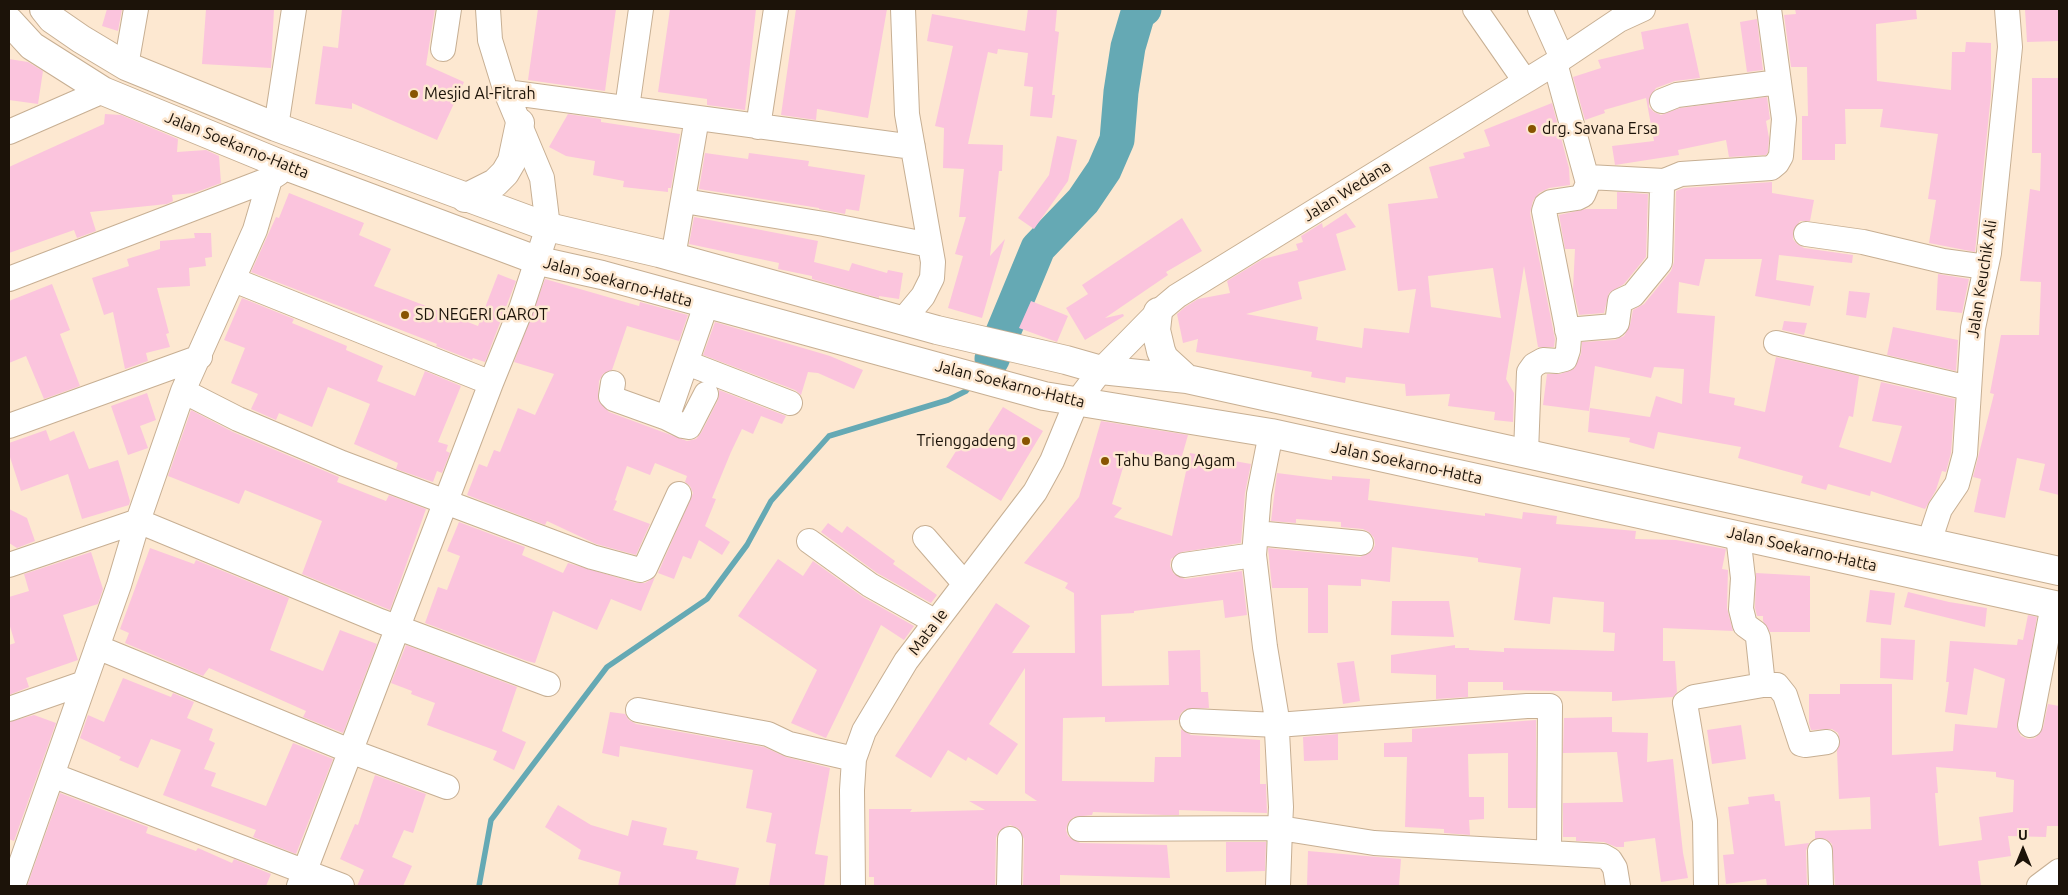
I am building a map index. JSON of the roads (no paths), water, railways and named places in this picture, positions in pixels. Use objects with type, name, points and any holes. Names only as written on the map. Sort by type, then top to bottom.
[{"type":"highway","name":"Jalan Soekarno-Hatta","points":[[44,9],[52,19],[126,66],[276,127],[548,227],[673,257],[937,330],[1101,370],[1186,379],[2059,571]]},
{"type":"highway","name":"Jalan Soekarno-Hatta","points":[[9,21],[32,46],[103,91],[279,173],[539,261],[602,275],[706,305],[1076,403],[1271,433],[2056,606]]},
{"type":"highway","points":[[465,198],[495,183],[505,173],[512,161],[520,123]]},
{"type":"highway","points":[[1158,312],[1156,330],[1159,347],[1164,358],[1186,379]]},
{"type":"street","points":[[126,66],[136,9]]},
{"type":"street","points":[[276,127],[294,9]]},
{"type":"street","points":[[443,49],[449,9]]},
{"type":"street","points":[[303,879],[350,751],[539,261],[548,227],[542,178],[506,92],[490,40],[488,9]]},
{"type":"street","points":[[626,108],[641,9]]},
{"type":"street","points":[[758,127],[776,9]]},
{"type":"street","points":[[902,9],[907,114],[933,262],[932,278],[923,296],[904,320]]},
{"type":"street","points":[[1475,9],[1525,81]]},
{"type":"street","points":[[1526,453],[1529,372],[1534,365],[1543,360],[1558,362],[1565,359],[1568,350],[1567,330],[1544,210],[1546,205],[1551,202],[1577,198],[1583,195],[1586,190],[1588,177],[1558,60],[1540,9]]},
{"type":"street","name":"Jalan Wedana","points":[[1076,403],[1101,370],[1158,312],[1177,296],[1558,60],[1618,14],[1643,9]]},
{"type":"street","points":[[1588,177],[1664,181],[1681,174],[1772,168],[1781,156],[1784,119],[1769,9]]},
{"type":"street","name":"Jalan Keuchik Ali","points":[[1929,542],[1940,509],[1950,496],[1959,476],[1965,454],[1973,328],[1986,267],[2010,47],[2007,9]]},
{"type":"street","points":[[1662,101],[1677,95],[1780,82]]},
{"type":"street","points":[[9,132],[103,91]]},
{"type":"street","points":[[506,92],[913,147]]},
{"type":"street","points":[[673,257],[697,118]]},
{"type":"street","points":[[9,280],[279,173]]},
{"type":"street","points":[[13,886],[17,850],[52,775],[183,391],[234,280],[279,173]]},
{"type":"street","points":[[1567,330],[1614,326],[1617,323],[1620,302],[1635,292],[1660,262],[1662,187],[1664,181]]},
{"type":"street","points":[[684,201],[824,224],[930,245]]},
{"type":"street","points":[[1806,234],[1863,242],[1942,261],[1986,267]]},
{"type":"street","points":[[234,280],[491,384]]},
{"type":"street","points":[[667,418],[706,305]]},
{"type":"street","points":[[1776,343],[1969,388]]},
{"type":"street","points":[[9,426],[200,357]]},
{"type":"street","points":[[687,363],[790,403]]},
{"type":"street","points":[[613,383],[611,396],[614,399],[667,418],[682,426],[689,427],[706,394]]},
{"type":"street","points":[[183,391],[238,419],[316,452],[592,557],[640,570],[645,568],[679,494]]},
{"type":"street","name":"Mata Ie","points":[[853,886],[852,790],[854,760],[858,746],[906,661],[1035,492],[1052,461],[1076,403]]},
{"type":"street","points":[[1271,433],[1260,494],[1255,544],[1277,725],[1281,807],[1278,886]]},
{"type":"street","points":[[9,565],[138,521],[398,628],[548,684]]},
{"type":"street","points":[[1738,535],[1743,578],[1741,609],[1745,625],[1756,633],[1758,638],[1763,685]]},
{"type":"street","points":[[925,538],[964,583]]},
{"type":"street","points":[[810,542],[870,585],[936,622]]},
{"type":"street","points":[[1184,565],[1255,544],[1362,543]]},
{"type":"street","points":[[2030,725],[2056,606]]},
{"type":"street","points":[[97,647],[350,751],[447,787]]},
{"type":"street","points":[[9,709],[84,683]]},
{"type":"street","points":[[1706,886],[1705,821],[1685,703],[1694,697],[1763,685],[1777,685],[1785,695],[1800,744],[1827,742]]},
{"type":"street","points":[[1192,722],[1277,725],[1527,706],[1550,706],[1549,852]]},
{"type":"street","points":[[638,710],[768,734],[789,744],[854,760]]},
{"type":"street","points":[[52,775],[303,879],[342,886]]},
{"type":"street","points":[[1080,829],[1280,828],[1374,843],[1603,856],[1610,860],[1615,868],[1618,886]]},
{"type":"street","points":[[1008,886],[1010,839]]},
{"type":"street","points":[[1820,851],[1821,886]]},
{"type":"street","points":[[2038,886],[2059,871]]},
{"type":"waterway","points":[[992,359],[1038,248],[1083,201],[1104,170],[1117,140],[1121,92],[1128,47],[1138,13],[1144,9]]},
{"type":"waterway","points":[[982,371],[992,359]]},
{"type":"waterway","points":[[479,886],[491,820],[607,667],[707,599],[747,545],[771,501],[829,436],[948,400],[966,391],[972,384]]},
{"type":"place","name":"Mesjid Al-Fitrah","points":[[414,94]]},
{"type":"place","name":"drg. Savana Ersa","points":[[1532,129]]},
{"type":"place","name":"SD NEGERI GAROT","points":[[405,315]]},
{"type":"place","name":"Trienggadeng","points":[[1026,441]]},
{"type":"place","name":"Tahu Bang Agam","points":[[1105,461]]}]
